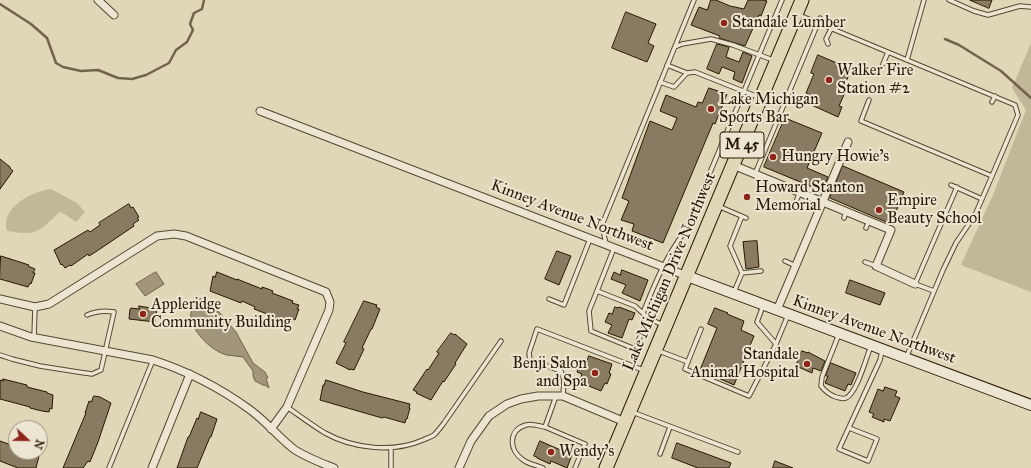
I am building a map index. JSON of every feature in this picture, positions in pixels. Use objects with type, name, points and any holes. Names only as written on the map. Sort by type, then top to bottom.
[{"type":"highway","name":"Lake Michigan Drive Northwest","points":[[606,468],[802,0]]},
{"type":"street","points":[[98,0],[114,15]]},
{"type":"street","name":"Kinney Avenue Northwest","points":[[260,111],[662,267],[1031,405]]},
{"type":"street","points":[[777,310],[850,142]]},
{"type":"street","points":[[733,165],[755,174],[773,185],[799,196],[824,202],[845,215],[868,224],[891,230],[876,266],[915,284]]},
{"type":"street","points":[[0,299],[35,307],[49,304],[157,236],[174,234],[186,236],[228,252],[326,292],[330,302],[329,310],[287,407],[271,428]]},
{"type":"street","points":[[0,326],[34,338],[154,360],[190,374],[210,384],[249,409],[295,449],[315,461],[334,468]]},
{"type":"street","points":[[152,468],[190,374]]},
{"type":"street","points":[[459,468],[471,441],[489,416],[507,404],[521,399],[538,396],[560,396],[628,417]]},
{"type":"lane","points":[[606,245],[602,225],[694,0]]},
{"type":"lane","points":[[643,313],[662,267],[676,243],[686,230],[782,0]]},
{"type":"lane","points":[[907,60],[924,0]]},
{"type":"lane","points":[[949,0],[974,11],[988,14],[1020,6],[1031,7]]},
{"type":"lane","points":[[796,14],[1015,105],[1018,115],[992,176],[975,214],[956,243],[906,358]]},
{"type":"lane","points":[[755,174],[820,18]]},
{"type":"lane","points":[[838,32],[840,27]]},
{"type":"lane","points":[[828,44],[826,39],[831,29]]},
{"type":"lane","points":[[860,41],[863,36]]},
{"type":"lane","points":[[675,46],[711,39],[759,54],[777,62]]},
{"type":"lane","points":[[880,49],[883,44]]},
{"type":"lane","points":[[883,64],[888,52]]},
{"type":"lane","points":[[667,64],[687,73],[695,72],[761,99]]},
{"type":"lane","points":[[660,82],[674,87],[687,73]]},
{"type":"lane","points":[[936,78],[938,73]]},
{"type":"lane","points":[[992,102],[995,96]]},
{"type":"lane","points":[[869,100],[861,121],[992,176]]},
{"type":"lane","points":[[867,105],[873,107]]},
{"type":"lane","points":[[951,185],[982,199]]},
{"type":"lane","points":[[934,291],[915,284],[957,187]]},
{"type":"lane","points":[[716,205],[744,217],[730,246],[742,273],[733,294]]},
{"type":"lane","points":[[549,299],[564,305],[590,239]]},
{"type":"lane","points":[[614,248],[589,310],[591,331],[635,348],[648,318]]},
{"type":"lane","points":[[785,261],[796,266]]},
{"type":"lane","points":[[865,262],[876,266]]},
{"type":"lane","points":[[742,273],[761,271]]},
{"type":"lane","points":[[597,291],[635,306],[648,318],[666,326]]},
{"type":"lane","points":[[764,305],[757,322],[776,344]]},
{"type":"lane","points":[[34,338],[35,307]]},
{"type":"lane","points":[[0,355],[40,366],[92,374],[101,370],[114,312],[106,310],[96,311],[87,315]]},
{"type":"lane","points":[[701,329],[685,369],[749,396],[776,344],[788,314]]},
{"type":"lane","points":[[545,427],[560,396],[564,380],[561,371],[530,360],[529,353],[537,328],[647,371]]},
{"type":"lane","points":[[839,334],[822,377],[821,386],[825,391],[833,396],[846,398],[850,394],[855,386],[871,345]]},
{"type":"lane","points":[[287,407],[326,434],[348,442],[391,448],[416,443],[434,435],[501,342]]},
{"type":"lane","points":[[656,350],[688,362]]},
{"type":"lane","points":[[849,428],[877,440],[868,460],[839,449],[880,360],[882,350]]},
{"type":"lane","points":[[109,468],[154,360]]},
{"type":"lane","points":[[628,417],[670,427],[738,452]]},
{"type":"lane","points":[[543,468],[523,460],[514,450],[512,441],[520,427],[528,424],[545,427],[585,444],[575,468]]},
{"type":"lane","points":[[660,454],[670,427]]},
{"type":"lane","points":[[391,448],[391,468]]},
{"type":"shaded area","points":[[1031,43],[1031,292],[961,265],[993,195],[1026,110],[1012,88]]},
{"type":"shaded area","points":[[51,189],[77,203],[85,212],[76,222],[60,212],[37,231],[26,233],[7,231],[6,222],[8,215],[13,208],[27,197],[44,190]]},
{"type":"shaded area","points":[[156,272],[164,284],[145,296],[136,284]]},
{"type":"shaded area","points":[[201,299],[200,301],[219,312],[236,332],[253,363],[265,372],[268,378],[266,378],[269,388],[255,381],[253,371],[243,357],[222,353],[210,346],[200,336],[193,324],[191,311],[194,300]]},
{"type":"building","name":"Standale Lumber","points":[[711,0],[716,0],[730,6],[744,9],[748,0],[767,1],[745,46],[719,38],[720,36],[691,25],[699,7],[707,10]]},
{"type":"building","points":[[970,0],[992,0],[989,8]]},
{"type":"building","points":[[626,12],[656,24],[648,43],[654,46],[647,62],[612,48]]},
{"type":"building","points":[[717,44],[729,47],[726,57],[739,62],[743,52],[752,56],[742,83],[733,79],[735,72],[722,67],[719,74],[707,69]]},
{"type":"building","name":"Walker Fire Station #2","points":[[818,55],[851,69],[844,87],[847,88],[839,106],[842,107],[838,117],[807,103],[810,95],[806,93],[814,74],[811,73]]},
{"type":"building","points":[[709,88],[727,94],[715,124],[713,123],[663,243],[632,231],[634,224],[621,220],[629,201],[622,198],[650,121],[672,130],[677,118],[660,111],[666,95],[696,107],[698,102],[702,103]]},
{"type":"building","points":[[785,118],[822,133],[807,168],[828,177],[822,191],[764,167]]},
{"type":"building","points":[[0,159],[13,171],[0,189]]},
{"type":"building","points":[[843,166],[904,192],[891,224],[830,198]]},
{"type":"building","points":[[129,204],[131,208],[133,207],[139,217],[137,218],[139,220],[133,224],[134,226],[94,253],[89,256],[88,254],[71,266],[70,265],[65,268],[62,264],[61,265],[54,250],[88,230],[90,232],[100,225],[99,223]]},
{"type":"building","points":[[757,241],[759,267],[746,269],[743,242]]},
{"type":"building","points":[[557,251],[571,256],[559,285],[545,279]]},
{"type":"building","points":[[1,256],[29,265],[28,266],[35,269],[31,284],[30,283],[28,287],[0,279]]},
{"type":"building","points":[[622,270],[648,280],[640,301],[622,293],[626,285],[611,279],[614,272],[620,275]]},
{"type":"building","points":[[217,272],[262,289],[262,287],[268,289],[273,291],[272,293],[293,301],[292,303],[299,305],[295,320],[293,319],[291,323],[254,309],[255,307],[242,301],[241,303],[210,291],[213,276],[215,277]]},
{"type":"building","points":[[850,280],[885,293],[880,305],[846,293]]},
{"type":"building","points":[[364,301],[377,305],[376,307],[380,309],[362,348],[364,349],[354,370],[350,370],[336,363],[346,343],[344,342]]},
{"type":"building","name":"Appleridge Community Building","points":[[139,306],[157,309],[155,322],[129,319],[130,309],[139,309]]},
{"type":"building","points":[[615,307],[635,313],[632,320],[629,319],[622,338],[608,333],[612,325],[605,322],[609,313],[612,314]]},
{"type":"building","points":[[715,308],[744,321],[741,330],[754,336],[734,385],[700,370],[717,328],[708,324]]},
{"type":"building","points":[[451,333],[454,335],[455,334],[467,344],[455,363],[456,364],[431,400],[413,390],[427,369],[428,370],[439,353],[437,352]]},
{"type":"building","name":"Standale Animal Hospital","points":[[802,351],[808,352],[825,361],[821,371],[813,368],[812,373],[796,366]]},
{"type":"building","name":"Benji Salon and Spa","points":[[589,356],[612,364],[609,373],[611,374],[607,384],[605,383],[601,391],[579,382],[582,374],[577,372],[581,361],[586,363]]},
{"type":"building","points":[[831,363],[856,373],[851,385],[848,384],[845,391],[825,383]]},
{"type":"building","points":[[3,379],[27,385],[27,387],[53,395],[52,409],[50,408],[49,412],[42,411],[0,399],[0,380],[3,381]]},
{"type":"building","points":[[326,380],[363,392],[410,404],[405,423],[320,400],[323,385]]},
{"type":"building","points":[[885,387],[897,391],[895,396],[900,398],[890,421],[884,419],[884,422],[872,417],[874,414],[869,412],[878,389],[883,391]]},
{"type":"building","points":[[94,396],[100,397],[111,403],[90,462],[88,461],[83,468],[63,468],[86,413],[89,401],[91,402]]},
{"type":"building","points":[[201,412],[217,419],[211,437],[197,468],[177,468],[188,437]]},
{"type":"building","points":[[0,441],[8,444],[8,460],[38,460],[36,468],[18,468],[0,461]]},
{"type":"building","name":"Wendy's","points":[[540,441],[572,455],[567,468],[551,461],[550,464],[534,456]]},
{"type":"building","points":[[677,443],[731,463],[729,468],[698,468],[672,458]]},
{"type":"building","points":[[775,461],[793,468],[773,468]]},
{"type":"waterway","points":[[0,4],[31,24],[47,38],[56,63],[63,67],[81,71],[98,70],[118,78],[132,79],[146,75],[169,63],[176,50],[187,42],[193,30],[190,24],[194,13],[202,9],[204,0]]},
{"type":"waterway","points":[[945,39],[959,45],[1001,71],[1031,98]]},
{"type":"place","name":"Standale Lumber","points":[[724,23]]},
{"type":"place","name":"Walker Fire Station #2","points":[[829,80]]},
{"type":"place","name":"Lake Michigan Sports Bar","points":[[711,109]]},
{"type":"place","name":"Hungry Howie's","points":[[773,157]]},
{"type":"place","name":"Howard Stanton Memorial","points":[[747,197]]},
{"type":"place","name":"Empire Beauty School","points":[[879,210]]},
{"type":"place","name":"Appleridge Community Building","points":[[143,314]]},
{"type":"place","name":"Standale Animal Hospital","points":[[807,364]]},
{"type":"place","name":"Benji Salon and Spa","points":[[595,373]]},
{"type":"place","name":"Wendy's","points":[[551,452]]}]
